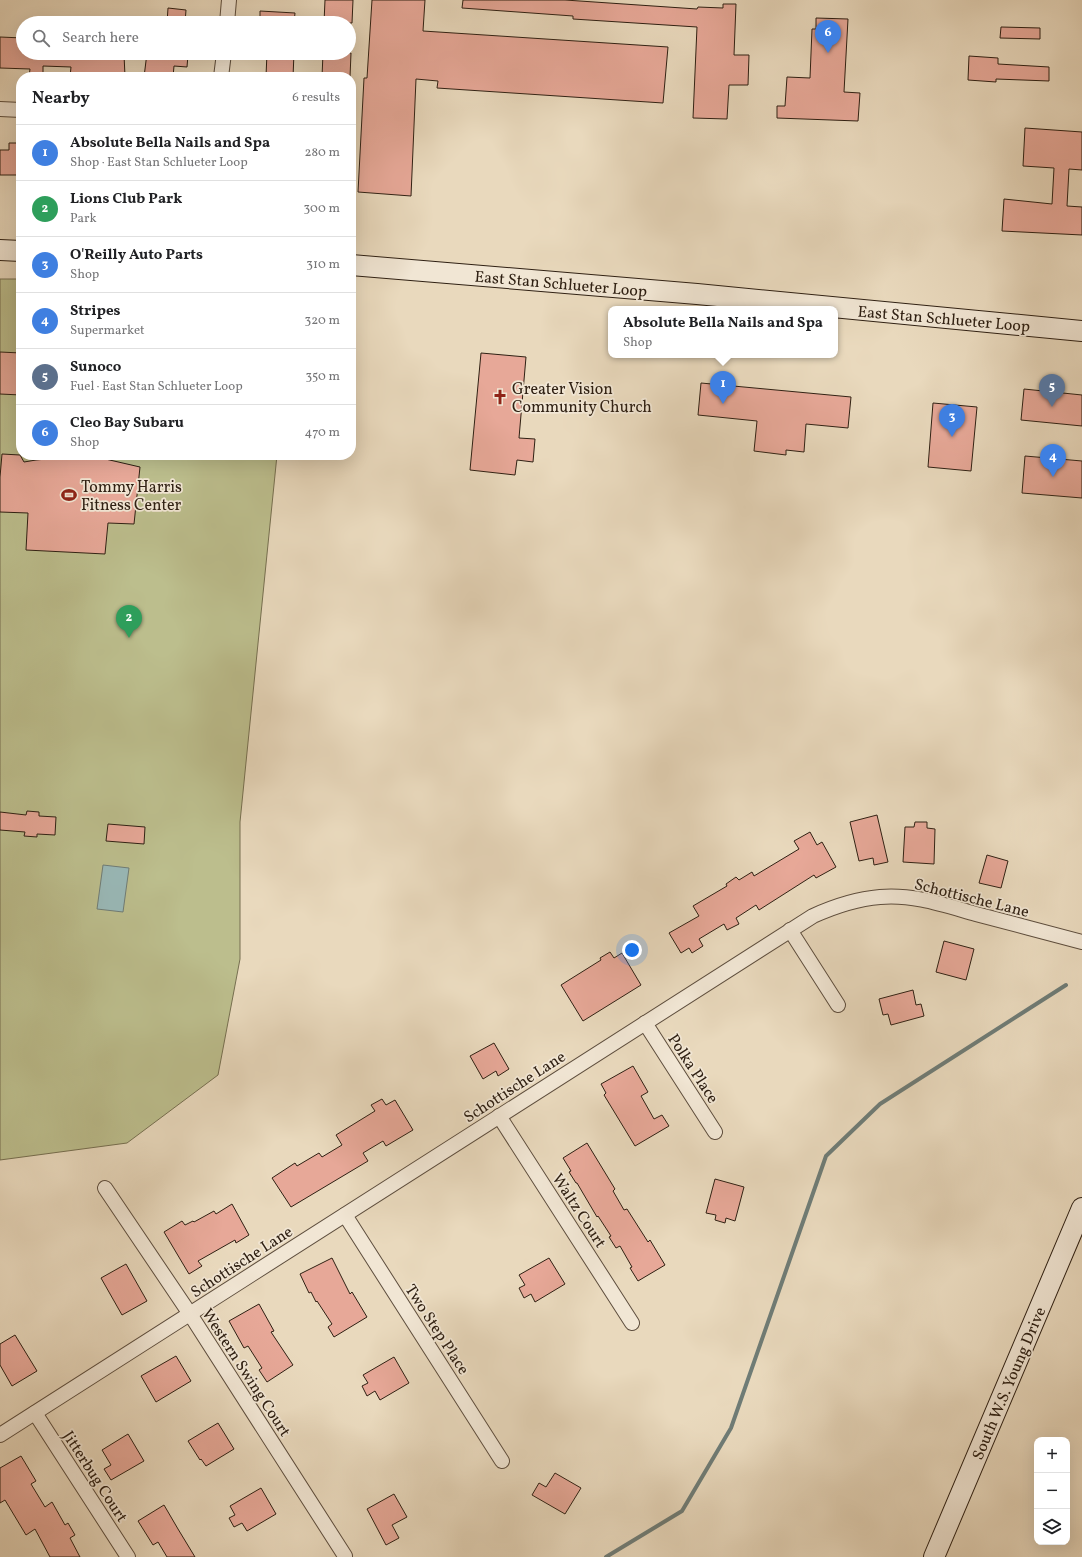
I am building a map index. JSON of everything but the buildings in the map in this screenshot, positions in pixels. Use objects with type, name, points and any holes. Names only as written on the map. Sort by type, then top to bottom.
[{"type":"main road","points":[[0,250],[16,251]]},
{"type":"main road","name":"East Stan Schlueter Loop","points":[[356,265],[822,306]]},
{"type":"main road","name":"East Stan Schlueter Loop","points":[[838,308],[1082,331]]},
{"type":"main road","name":"South W.S. Young Drive","points":[[934,1557],[1082,1208]]},
{"type":"street","points":[[228,16],[229,0]]},
{"type":"street","points":[[222,72],[223,60]]},
{"type":"street","points":[[0,109],[16,110]]},
{"type":"street","name":"Schottische Lane","points":[[0,1435],[813,916],[835,906],[865,898],[896,897],[932,902],[1082,942]]},
{"type":"street","points":[[790,930],[838,1005]]},
{"type":"street","name":"Polka Place","points":[[645,1023],[715,1132]]},
{"type":"street","name":"Waltz Court","points":[[500,1116],[632,1323]]},
{"type":"street","name":"Western Swing Court","points":[[105,1188],[190,1314],[345,1556]]},
{"type":"street","name":"Two Step Place","points":[[345,1215],[502,1461]]},
{"type":"street","name":"Jitterbug Court","points":[[35,1413],[128,1557]]},
{"type":"green space","points":[[0,279],[16,279],[16,460],[276,460],[240,822],[240,959],[218,1075],[127,1143],[0,1160]]},
{"type":"water","points":[[103,865],[129,868],[123,912],[97,909]]},
{"type":"waterway","points":[[606,1557],[682,1511],[731,1428],[826,1156],[880,1104],[1066,985]]},
{"type":"place","name":"Cleo Bay Subaru","points":[[828,53]]},
{"type":"place","name":"Greater Vision Community Church","points":[[500,397]]},
{"type":"place","name":"Absolute Bella Nails and Spa","points":[[723,404]]},
{"type":"place","name":"Sunoco","points":[[1052,407]]},
{"type":"place","name":"O'Reilly Auto Parts","points":[[952,437]]},
{"type":"place","name":"Stripes","points":[[1053,477]]},
{"type":"place","name":"Tommy Harris Fitness Center","points":[[69,495]]},
{"type":"place","name":"Lions Club Park","points":[[129,638]]}]
